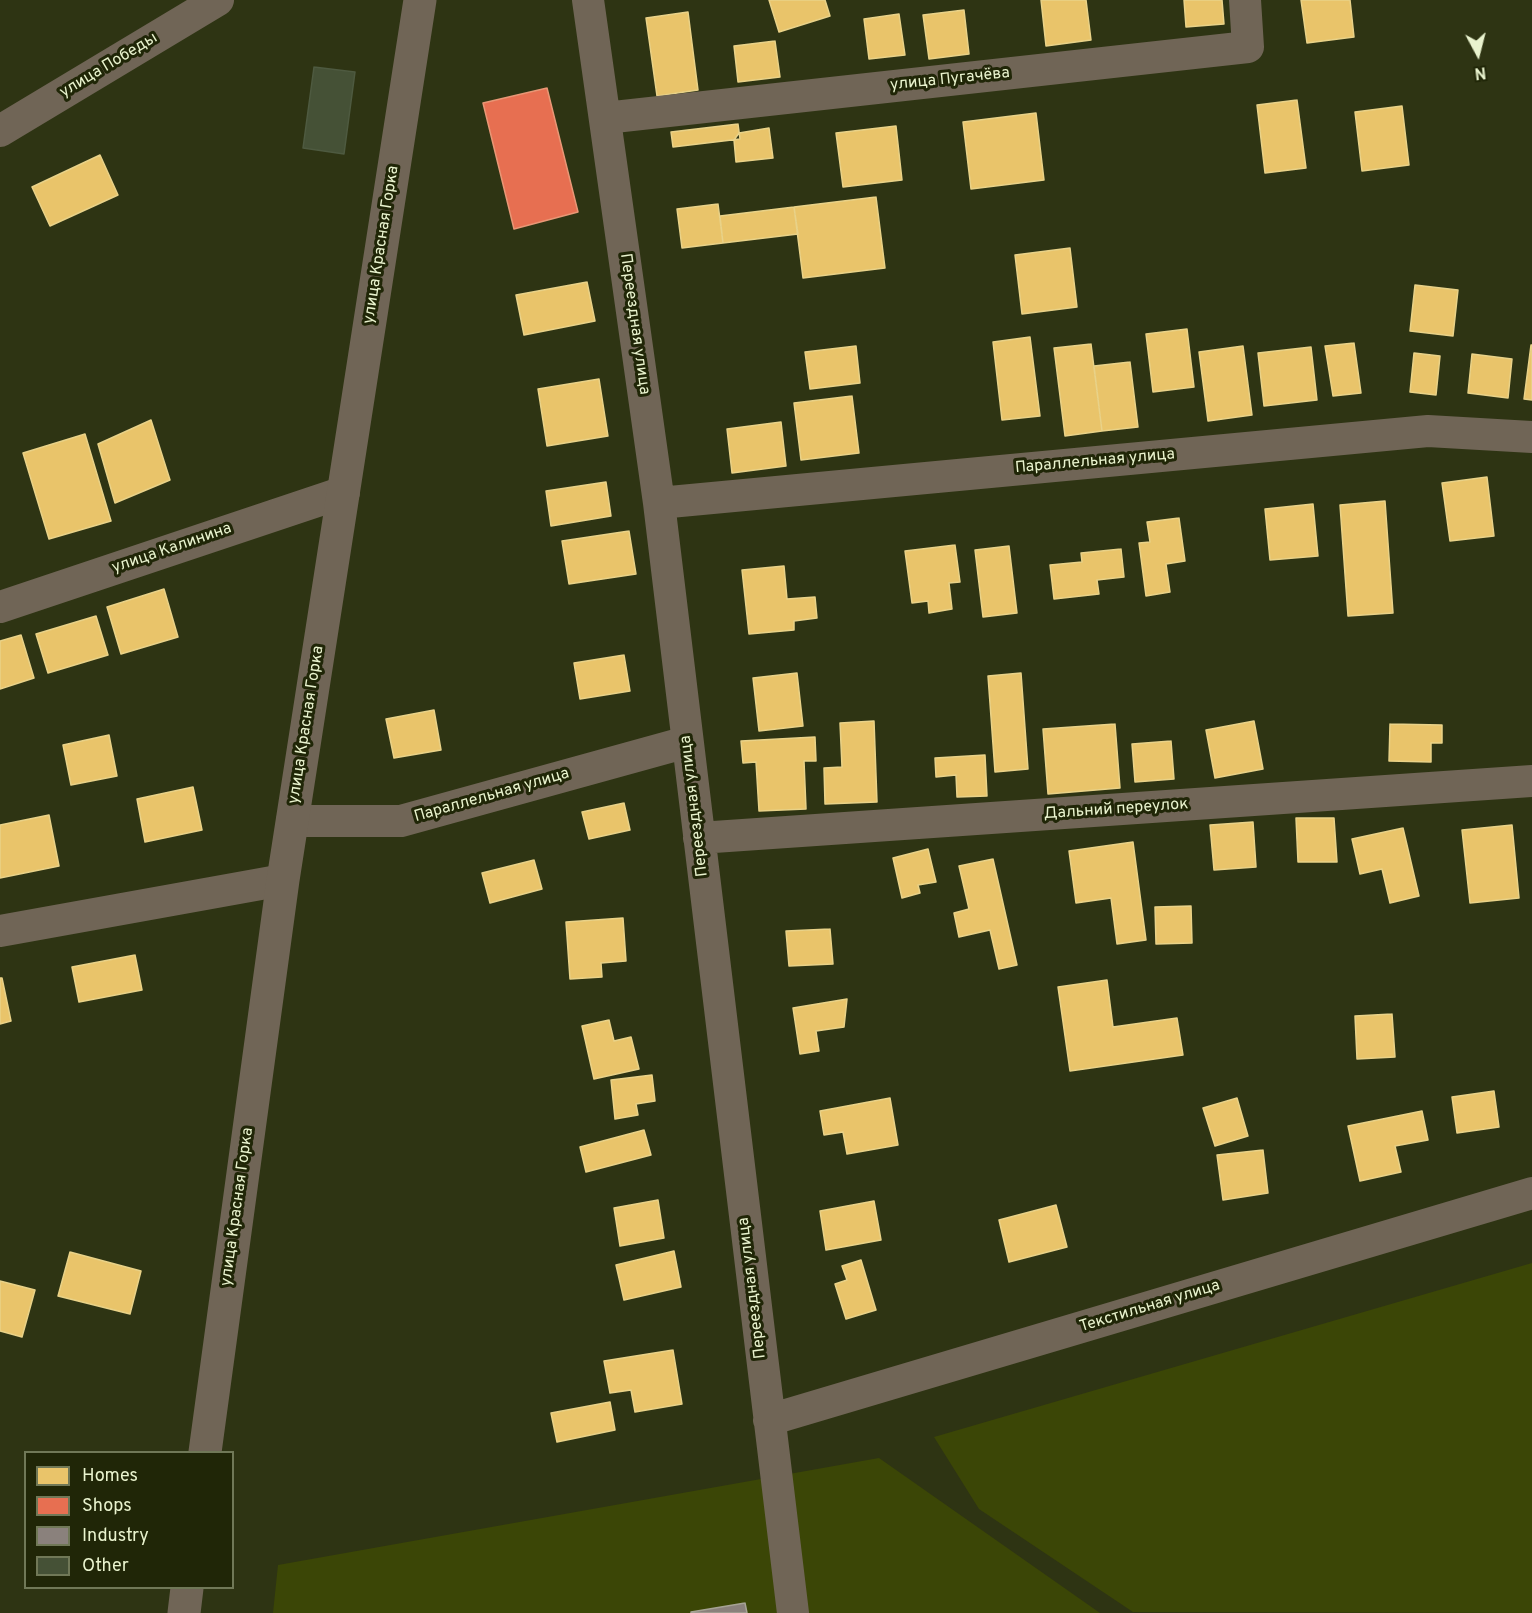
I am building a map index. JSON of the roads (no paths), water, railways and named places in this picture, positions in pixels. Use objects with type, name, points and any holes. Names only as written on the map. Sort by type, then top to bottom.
[{"type":"street","name":"улица Победы","points":[[0,131],[218,0]]},
{"type":"street","name":"улица Красная Горка","points":[[205,1451],[282,880],[420,0]]},
{"type":"street","name":"Переездная улица","points":[[588,0],[659,503],[793,1613]]},
{"type":"street","name":"улица Пугачёва","points":[[605,118],[1248,47],[1245,0]]},
{"type":"street","name":"Параллельная улица","points":[[659,503],[1428,431],[1532,437]]},
{"type":"street","name":"улица Калинина","points":[[0,607],[344,492]]},
{"type":"street","name":"Параллельная улица","points":[[292,821],[401,821],[687,742]]},
{"type":"street","name":"Дальний переулок","points":[[699,838],[1532,781]]},
{"type":"street","points":[[0,931],[282,880]]},
{"type":"street","name":"Текстильная улица","points":[[769,1420],[1532,1193]]},
{"type":"street","points":[[184,1613],[187,1589]]}]
